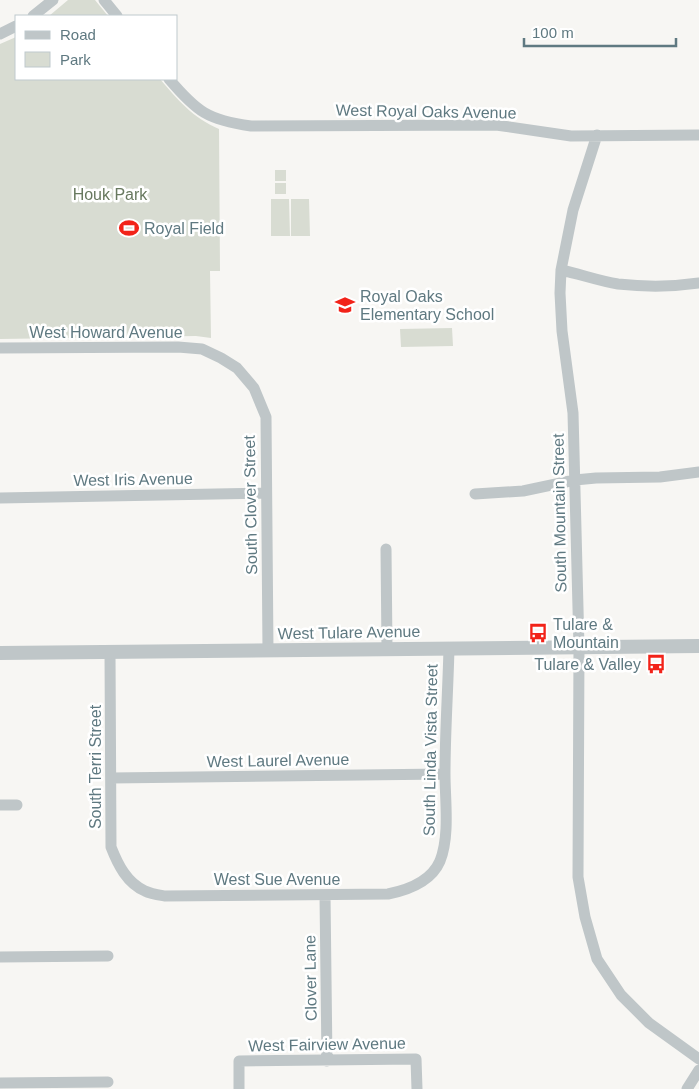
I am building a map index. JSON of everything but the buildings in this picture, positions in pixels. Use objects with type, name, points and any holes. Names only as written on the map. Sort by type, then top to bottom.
[{"type":"street","points":[[34,15],[53,0]]},
{"type":"street","points":[[104,0],[116,15]]},
{"type":"street","points":[[0,34],[15,26]]},
{"type":"street","name":"West Royal Oaks Avenue","points":[[170,80],[187,100],[203,114],[228,123],[251,126],[496,125],[555,134],[597,136],[699,135]]},
{"type":"street","name":"South Mountain Street","points":[[597,136],[573,210],[561,270],[560,292],[562,331],[573,413],[579,648],[578,877],[587,925],[597,959],[621,995],[649,1023],[699,1059]]},
{"type":"street","points":[[561,270],[616,283],[643,286],[679,286],[699,283]]},
{"type":"street","name":"West Howard Avenue","points":[[0,348],[178,347],[202,350],[221,358],[237,368]]},
{"type":"street","name":"South Clover Street","points":[[237,368],[254,388],[266,417],[268,650]]},
{"type":"street","points":[[475,494],[523,491],[575,480],[660,477],[699,472]]},
{"type":"street","name":"West Iris Avenue","points":[[0,498],[266,493]]},
{"type":"street","points":[[386,549],[387,649]]},
{"type":"street","name":"West Tulare Avenue","points":[[0,653],[699,646]]},
{"type":"street","name":"South Linda Vista Street","points":[[428,878],[440,862],[445,841],[449,648]]},
{"type":"street","name":"South Terri Street","points":[[110,652],[112,848],[120,869],[128,878]]},
{"type":"street","name":"West Laurel Avenue","points":[[112,778],[445,774]]},
{"type":"street","points":[[0,805],[17,804]]},
{"type":"street","name":"West Sue Avenue","points":[[128,878],[144,891],[165,896],[388,894],[405,891],[428,878]]},
{"type":"street","name":"Clover Lane","points":[[325,895],[327,1061]]},
{"type":"street","points":[[0,957],[108,956]]},
{"type":"street","name":"West Fairview Avenue","points":[[239,1089],[239,1061],[416,1059],[417,1089]]},
{"type":"street","points":[[687,1089],[699,1070]]},
{"type":"street","points":[[0,1083],[108,1082]]},
{"type":"green space","points":[[68,0],[95,0],[107,15],[50,15]]},
{"type":"green space","name":"Houk Park","points":[[15,37],[15,80],[161,80],[201,120],[219,129],[220,271],[210,271],[211,338],[196,336],[0,339],[0,44]]},
{"type":"green space","points":[[275,170],[286,170],[286,181],[275,181]]},
{"type":"green space","points":[[275,183],[286,183],[286,194],[275,194]]},
{"type":"green space","points":[[271,199],[289,199],[290,236],[271,236]]},
{"type":"green space","points":[[291,199],[309,199],[310,236],[291,236]]},
{"type":"green space","points":[[452,328],[453,346],[401,347],[400,329]]},
{"type":"place","name":"Royal Field","points":[[129,228]]},
{"type":"place","name":"Royal Oaks Elementary School","points":[[345,305]]},
{"type":"place","name":"Tulare & Mountain","points":[[538,633]]},
{"type":"place","name":"Tulare & Valley","points":[[656,664]]}]
